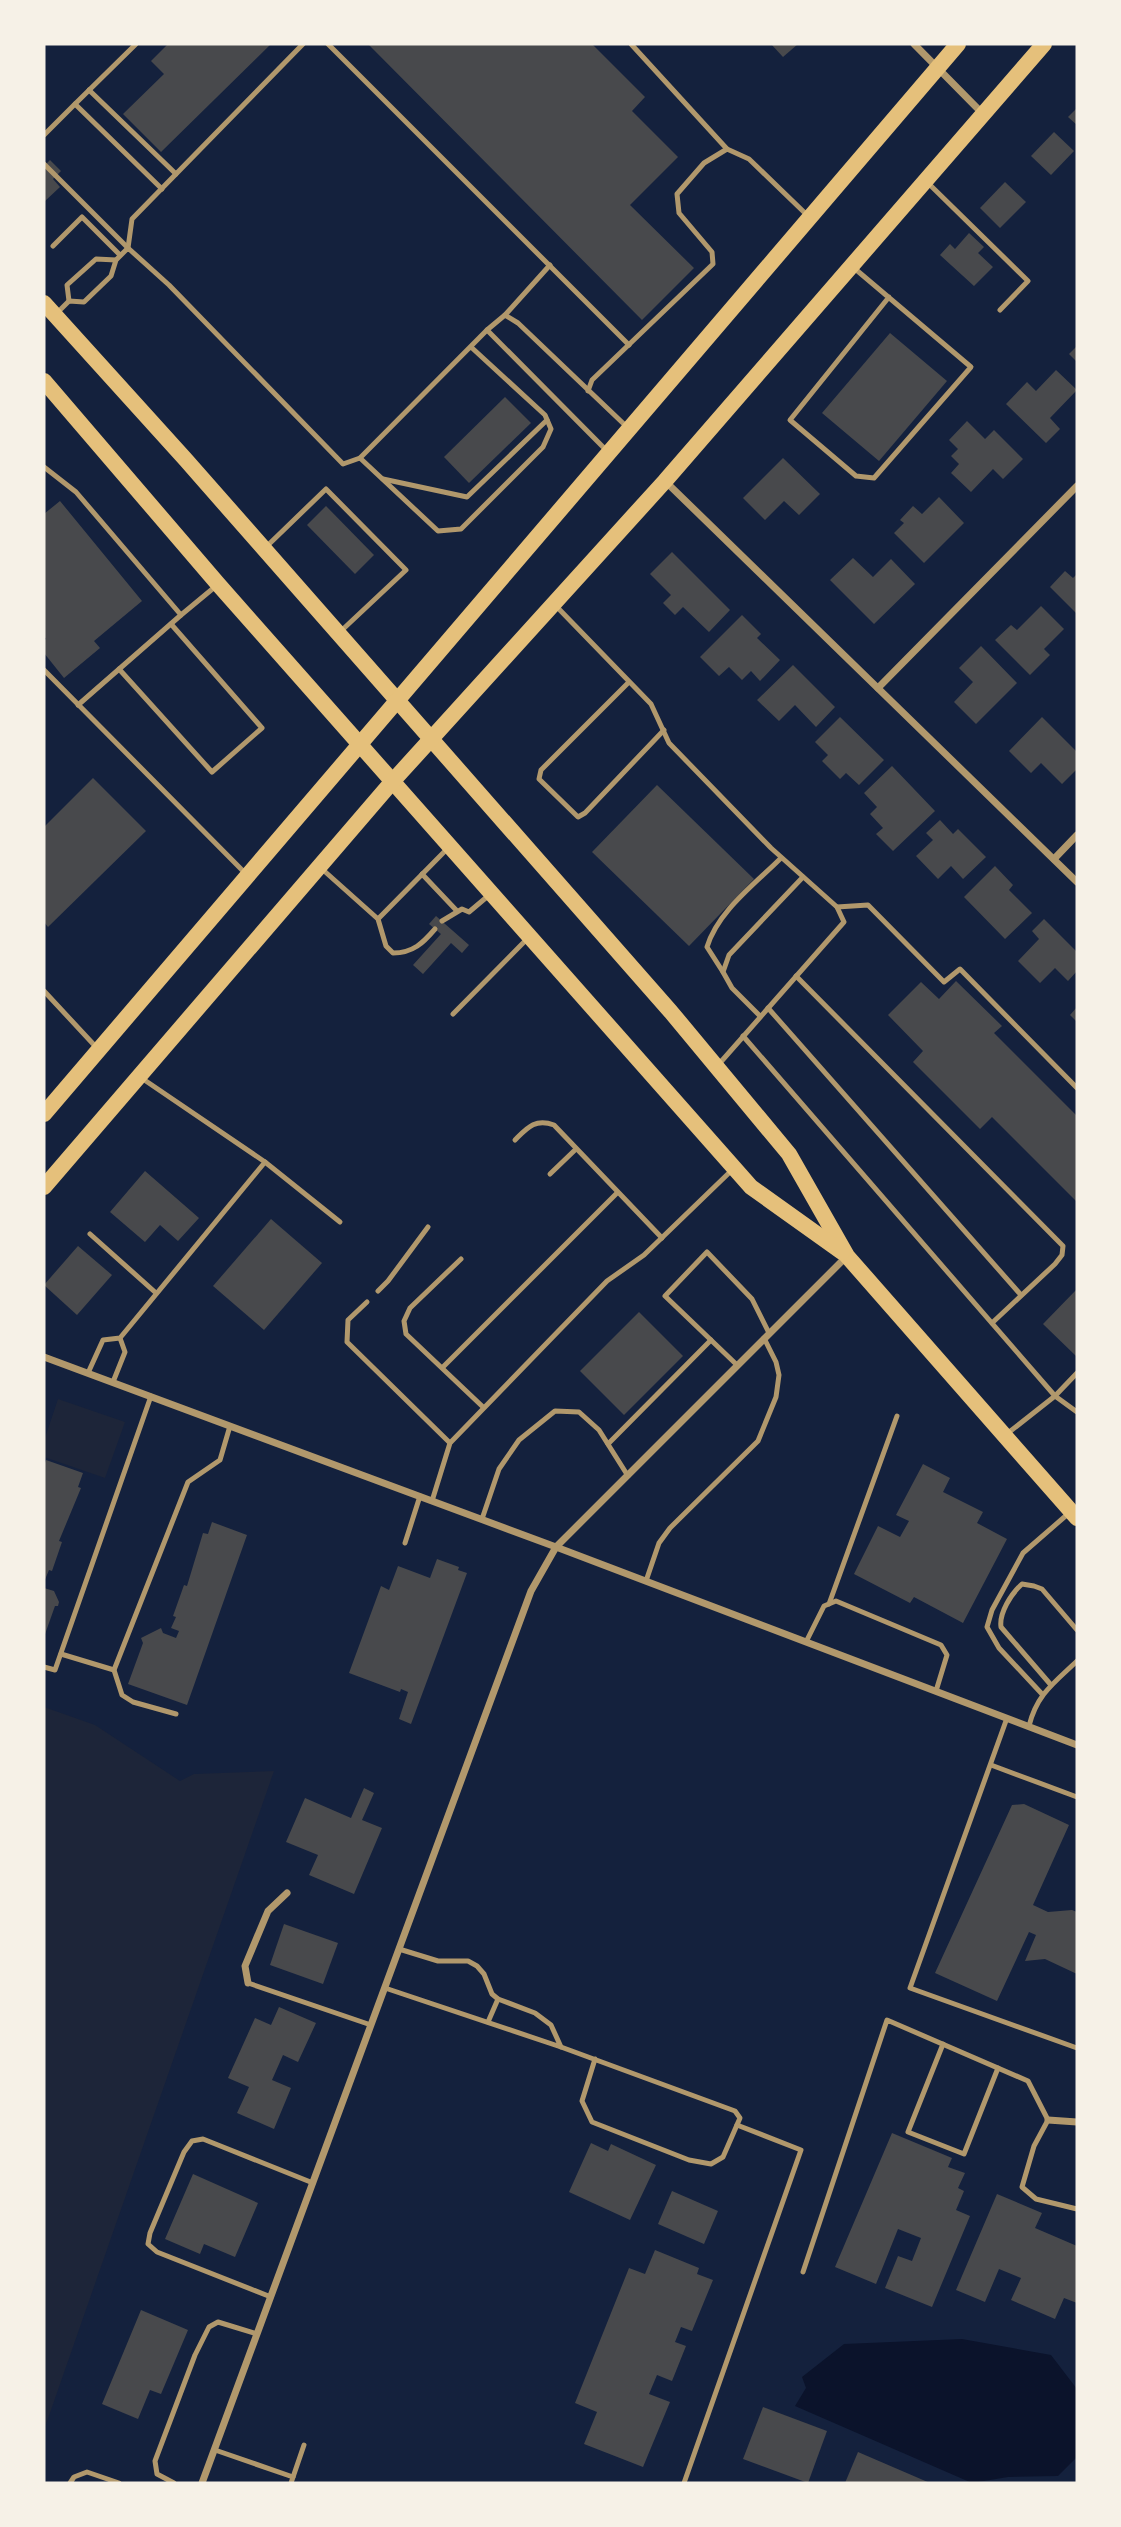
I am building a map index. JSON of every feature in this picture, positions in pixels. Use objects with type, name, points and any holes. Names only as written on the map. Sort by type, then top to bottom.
[{"type":"main road","points":[[44,1114],[958,44]]},
{"type":"main road","points":[[44,1187],[392,782],[665,481],[1044,44]]},
{"type":"main road","points":[[47,311],[339,633],[717,1066],[789,1154],[847,1256],[1074,1515]]},
{"type":"main road","points":[[44,381],[359,745],[751,1187],[847,1256]]},
{"type":"street","points":[[914,44],[983,114]]},
{"type":"street","points":[[665,481],[1077,882]]},
{"type":"street","points":[[878,688],[1077,486]]},
{"type":"street","points":[[1054,859],[1077,835]]},
{"type":"street","points":[[202,2483],[531,1591],[556,1547],[847,1256]]},
{"type":"street","points":[[44,1357],[482,1519],[1077,1745]]},
{"type":"street","points":[[248,1983],[245,1966],[268,1911],[287,1893]]},
{"type":"street","points":[[1048,2120],[1077,2122]]},
{"type":"lane","points":[[44,135],[136,44]]},
{"type":"lane","points":[[47,311],[69,301],[84,302],[111,276],[118,258],[128,248],[132,219],[303,44]]},
{"type":"lane","points":[[328,44],[629,345]]},
{"type":"lane","points":[[631,44],[727,149],[749,159],[810,218]]},
{"type":"lane","points":[[89,90],[176,174]]},
{"type":"lane","points":[[75,104],[162,188]]},
{"type":"lane","points":[[588,391],[592,380],[713,264],[712,252],[679,214],[677,194],[704,163],[727,149]]},
{"type":"lane","points":[[44,164],[169,285],[343,464],[360,458],[505,315],[550,265]]},
{"type":"lane","points":[[926,181],[1028,281],[1000,310]]},
{"type":"lane","points":[[53,246],[82,217],[118,258]]},
{"type":"lane","points":[[69,301],[67,285],[96,259],[118,258]]},
{"type":"lane","points":[[852,266],[889,297],[971,367],[874,478],[856,476],[790,420],[889,297]]},
{"type":"lane","points":[[505,315],[518,323],[629,429]]},
{"type":"lane","points":[[487,330],[609,453]]},
{"type":"lane","points":[[360,458],[438,531],[461,529],[543,447],[551,429],[545,415],[471,347]]},
{"type":"lane","points":[[380,478],[467,497],[547,421]]},
{"type":"lane","points":[[44,467],[76,492],[181,615]]},
{"type":"lane","points":[[44,480],[51,474]]},
{"type":"lane","points":[[264,549],[326,489],[406,570],[339,633]]},
{"type":"lane","points":[[78,705],[218,584]]},
{"type":"lane","points":[[554,604],[651,704],[669,743],[781,858],[837,907],[844,922],[717,1066]]},
{"type":"lane","points":[[119,669],[212,772],[262,728],[171,624]]},
{"type":"lane","points":[[45,674],[247,876]]},
{"type":"lane","points":[[629,682],[541,770],[539,779],[578,817],[585,813],[664,730]]},
{"type":"lane","points":[[378,919],[449,846]]},
{"type":"lane","points":[[760,1016],[732,988],[707,947],[712,933],[730,910],[781,858]]},
{"type":"lane","points":[[320,867],[378,919],[386,946],[393,953],[406,953],[435,929]]},
{"type":"lane","points":[[422,874],[457,911]]},
{"type":"lane","points":[[723,972],[729,956],[803,877]]},
{"type":"lane","points":[[442,920],[461,909],[470,912],[491,893]]},
{"type":"lane","points":[[837,907],[868,905],[944,982],[960,969],[1077,1088]]},
{"type":"lane","points":[[453,1014],[529,937]]},
{"type":"lane","points":[[796,975],[1063,1245],[1062,1255],[992,1323]]},
{"type":"lane","points":[[44,991],[98,1050]]},
{"type":"lane","points":[[768,1007],[1021,1295]]},
{"type":"lane","points":[[743,1036],[1055,1396],[1077,1412]]},
{"type":"lane","points":[[140,1077],[265,1162],[340,1222]]},
{"type":"lane","points":[[515,1140],[531,1124],[543,1121],[554,1125],[662,1238]]},
{"type":"lane","points":[[550,1174],[576,1149]]},
{"type":"lane","points":[[88,1373],[103,1340],[120,1338],[265,1162]]},
{"type":"lane","points":[[432,1501],[450,1443],[607,1281],[644,1255],[735,1168]]},
{"type":"lane","points":[[443,1367],[617,1193]]},
{"type":"lane","points":[[378,1291],[388,1282],[428,1227]]},
{"type":"lane","points":[[90,1234],[156,1293]]},
{"type":"lane","points":[[646,1581],[660,1543],[670,1528],[758,1441],[776,1397],[779,1375],[776,1362],[752,1299],[708,1252],[665,1296],[737,1365]]},
{"type":"lane","points":[[461,1259],[410,1308],[404,1321],[406,1334],[484,1407]]},
{"type":"lane","points":[[368,1301],[348,1320],[347,1342],[450,1443]]},
{"type":"lane","points":[[113,1382],[125,1352],[120,1338]]},
{"type":"lane","points":[[608,1444],[711,1340]]},
{"type":"lane","points":[[1005,1435],[1055,1396],[1077,1373]]},
{"type":"lane","points":[[44,1667],[55,1670],[151,1396]]},
{"type":"lane","points":[[482,1519],[499,1469],[519,1440],[555,1411],[579,1412],[599,1430],[628,1476]]},
{"type":"lane","points":[[829,1604],[897,1416]]},
{"type":"lane","points":[[176,1714],[133,1702],[122,1695],[114,1671],[188,1482],[220,1460],[230,1426]]},
{"type":"lane","points":[[405,1543],[420,1496]]},
{"type":"lane","points":[[1042,1693],[999,1648],[987,1627],[992,1610],[1023,1553],[1074,1515]]},
{"type":"lane","points":[[1051,1685],[1001,1628],[1000,1619],[1014,1591],[1022,1584],[1042,1589],[1077,1630]]},
{"type":"lane","points":[[806,1642],[824,1606],[836,1601],[941,1645],[947,1655],[936,1691]]},
{"type":"lane","points":[[61,1654],[114,1671]]},
{"type":"lane","points":[[1029,1726],[1042,1693],[1077,1661]]},
{"type":"lane","points":[[1007,1718],[910,1987],[1077,2049]]},
{"type":"lane","points":[[991,1765],[1077,1797]]},
{"type":"lane","points":[[399,1949],[438,1961],[468,1961],[477,1966],[484,1974],[492,1994],[498,1999],[535,2013],[551,2025],[561,2047]]},
{"type":"lane","points":[[248,1983],[371,2025]]},
{"type":"lane","points":[[385,1988],[561,2047],[595,2059],[735,2111],[740,2119],[723,2157],[711,2164],[689,2160],[592,2122],[582,2101],[595,2059]]},
{"type":"lane","points":[[488,2022],[498,1999]]},
{"type":"lane","points":[[803,2272],[887,2020],[1028,2081],[1048,2120],[1034,2146],[1022,2187],[1036,2199],[1077,2209]]},
{"type":"lane","points":[[943,2044],[908,2132],[964,2154],[998,2068]]},
{"type":"lane","points":[[684,2483],[801,2150],[737,2125]]},
{"type":"lane","points":[[271,2297],[157,2252],[148,2244],[150,2233],[184,2152],[192,2141],[203,2139],[313,2183]]},
{"type":"lane","points":[[174,2483],[157,2474],[155,2461],[195,2355],[209,2327],[218,2322],[257,2334]]},
{"type":"lane","points":[[215,2450],[292,2480],[304,2445]]},
{"type":"lane","points":[[70,2483],[74,2477],[87,2472],[119,2483]]},
{"type":"shaded area","points":[[58,1399],[125,1422],[105,1478],[44,1457],[44,1441]]},
{"type":"shaded area","points":[[44,1707],[95,1725],[180,1781],[194,1774],[274,1771],[44,2430]]},
{"type":"shaded area","points":[[962,2339],[1051,2355],[1077,2389],[1077,2457],[1058,2476],[1008,2477],[972,2483],[795,2406],[806,2388],[802,2377],[844,2344]]},
{"type":"building","points":[[168,44],[271,44],[161,152],[123,114],[164,74],[151,61]]},
{"type":"building","points":[[368,44],[592,44],[645,97],[632,111],[678,157],[630,205],[694,268],[642,320]]},
{"type":"building","points":[[771,44],[798,44],[783,57]]},
{"type":"building","points":[[1077,108],[1077,125],[1068,117]]},
{"type":"building","points":[[1054,132],[1074,151],[1051,175],[1031,156]]},
{"type":"building","points":[[50,160],[61,171],[53,179],[60,187],[44,202],[44,166]]},
{"type":"building","points":[[1005,182],[1026,202],[1000,228],[980,208]]},
{"type":"building","points":[[969,233],[984,247],[978,253],[993,267],[974,286],[940,255],[950,244],[955,249]]},
{"type":"building","points":[[890,333],[947,381],[879,461],[822,413]]},
{"type":"building","points":[[1077,346],[1077,362],[1069,354]]},
{"type":"building","points":[[1056,370],[1077,390],[1050,418],[1060,429],[1046,443],[1006,404],[1027,382],[1036,391]]},
{"type":"building","points":[[505,397],[531,423],[469,483],[444,457]]},
{"type":"building","points":[[967,421],[985,439],[994,430],[1023,459],[1003,479],[993,469],[971,492],[951,473],[959,464],[951,456],[958,449],[949,440]]},
{"type":"building","points":[[783,458],[820,494],[799,515],[784,501],[765,520],[743,498]]},
{"type":"building","points":[[939,497],[964,523],[924,563],[894,533],[904,523],[900,520],[913,506],[922,514]]},
{"type":"building","points":[[60,501],[142,601],[94,641],[100,648],[64,678],[44,653],[44,514]]},
{"type":"building","points":[[326,506],[374,555],[355,574],[307,525]]},
{"type":"building","points":[[672,552],[730,610],[709,632],[683,607],[675,615],[663,603],[671,595],[650,574]]},
{"type":"building","points":[[853,558],[873,577],[891,559],[915,584],[874,624],[830,580]]},
{"type":"building","points":[[1065,571],[1073,578],[1077,574],[1077,614],[1050,587]]},
{"type":"building","points":[[1041,606],[1064,629],[1044,649],[1050,655],[1030,675],[995,640],[1011,625],[1017,630]]},
{"type":"building","points":[[742,615],[761,634],[757,638],[780,660],[760,681],[751,671],[742,680],[729,667],[719,676],[700,657]]},
{"type":"building","points":[[981,646],[1017,683],[976,724],[954,702],[973,682],[959,668]]},
{"type":"building","points":[[793,665],[835,707],[816,727],[795,705],[779,721],[757,700]]},
{"type":"building","points":[[840,717],[884,760],[859,785],[846,773],[840,779],[822,761],[828,755],[815,742]]},
{"type":"building","points":[[1042,717],[1077,752],[1077,769],[1062,784],[1041,763],[1031,773],[1009,751]]},
{"type":"building","points":[[892,766],[935,811],[893,851],[876,834],[883,828],[870,814],[877,807],[864,793]]},
{"type":"building","points":[[93,778],[146,831],[48,927],[44,922],[44,827]]},
{"type":"building","points":[[657,785],[754,879],[689,946],[592,852]]},
{"type":"building","points":[[940,820],[953,834],[958,829],[986,857],[963,879],[951,866],[938,879],[916,856],[933,840],[926,833]]},
{"type":"building","points":[[995,866],[1013,885],[1009,890],[1032,913],[1005,939],[964,897]]},
{"type":"building","points":[[436,916],[469,945],[462,953],[451,943],[423,974],[413,965],[441,934],[429,924]]},
{"type":"building","points":[[1044,919],[1077,952],[1077,971],[1068,981],[1055,968],[1040,983],[1018,961],[1039,939],[1032,931]]},
{"type":"building","points":[[956,981],[1002,1026],[994,1033],[1077,1116],[1077,1202],[992,1117],[980,1129],[913,1062],[923,1051],[888,1015],[921,982],[939,999]]},
{"type":"building","points":[[1077,1007],[1077,1022],[1070,1015]]},
{"type":"building","points":[[145,1171],[199,1218],[178,1241],[160,1225],[145,1242],[110,1212]]},
{"type":"building","points":[[271,1219],[322,1263],[264,1330],[213,1286]]},
{"type":"building","points":[[78,1246],[112,1275],[77,1315],[44,1285]]},
{"type":"building","points":[[1077,1289],[1077,1357],[1043,1324]]},
{"type":"building","points":[[639,1312],[683,1356],[624,1415],[580,1371]]},
{"type":"building","points":[[46,1460],[83,1473],[78,1487],[81,1488],[59,1541],[62,1542],[52,1571],[49,1570],[44,1582],[44,1466]]},
{"type":"building","points":[[923,1464],[950,1478],[943,1492],[983,1512],[977,1523],[1007,1539],[963,1623],[914,1597],[910,1603],[854,1574],[878,1526],[900,1537],[909,1521],[896,1515]]},
{"type":"building","points":[[212,1522],[247,1535],[187,1705],[128,1684],[143,1643],[141,1638],[161,1628],[163,1633],[176,1638],[179,1631],[171,1628],[176,1617],[173,1616],[184,1585],[187,1586],[203,1533],[208,1534]]},
{"type":"building","points":[[437,1559],[467,1573],[411,1724],[399,1719],[408,1692],[401,1689],[400,1692],[349,1673],[381,1586],[389,1590],[398,1566],[430,1578]]},
{"type":"building","points":[[44,1588],[54,1591],[59,1602],[58,1606],[55,1606],[44,1637]]},
{"type":"building","points":[[364,1788],[374,1793],[362,1820],[382,1828],[354,1894],[309,1875],[318,1855],[286,1842],[305,1798],[351,1818]]},
{"type":"building","points":[[1024,1804],[1069,1825],[1033,1905],[1048,1912],[1077,1912],[1077,1974],[1045,1959],[1025,1961],[1036,1935],[1029,1932],[997,2001],[935,1973],[1012,1805]]},
{"type":"building","points":[[284,1924],[338,1943],[323,1984],[270,1965]]},
{"type":"building","points":[[279,2007],[316,2023],[298,2062],[283,2055],[272,2080],[291,2088],[274,2129],[237,2113],[249,2087],[228,2078],[255,2018],[271,2025]]},
{"type":"building","points":[[892,2133],[952,2158],[948,2167],[965,2173],[958,2188],[964,2191],[956,2210],[970,2216],[932,2307],[885,2288],[898,2256],[912,2261],[921,2238],[898,2229],[876,2284],[835,2267]]},
{"type":"building","points":[[591,2143],[608,2151],[611,2144],[656,2165],[630,2220],[569,2192]]},
{"type":"building","points":[[193,2174],[258,2203],[235,2257],[204,2244],[200,2254],[165,2239]]},
{"type":"building","points":[[672,2191],[718,2211],[704,2244],[658,2224]]},
{"type":"building","points":[[997,2194],[1042,2213],[1035,2228],[1077,2246],[1077,2303],[1064,2298],[1055,2319],[1011,2300],[1021,2278],[999,2269],[985,2302],[956,2290]]},
{"type":"building","points":[[655,2250],[699,2268],[697,2274],[713,2280],[692,2331],[681,2327],[675,2342],[686,2346],[672,2381],[657,2375],[649,2394],[670,2402],[643,2467],[584,2444],[597,2412],[575,2403],[629,2268],[645,2274]]},
{"type":"building","points":[[141,2310],[188,2330],[161,2394],[150,2390],[138,2419],[102,2404]]},
{"type":"building","points":[[763,2407],[827,2431],[808,2483],[743,2459]]},
{"type":"building","points":[[858,2452],[930,2483],[845,2483]]}]
